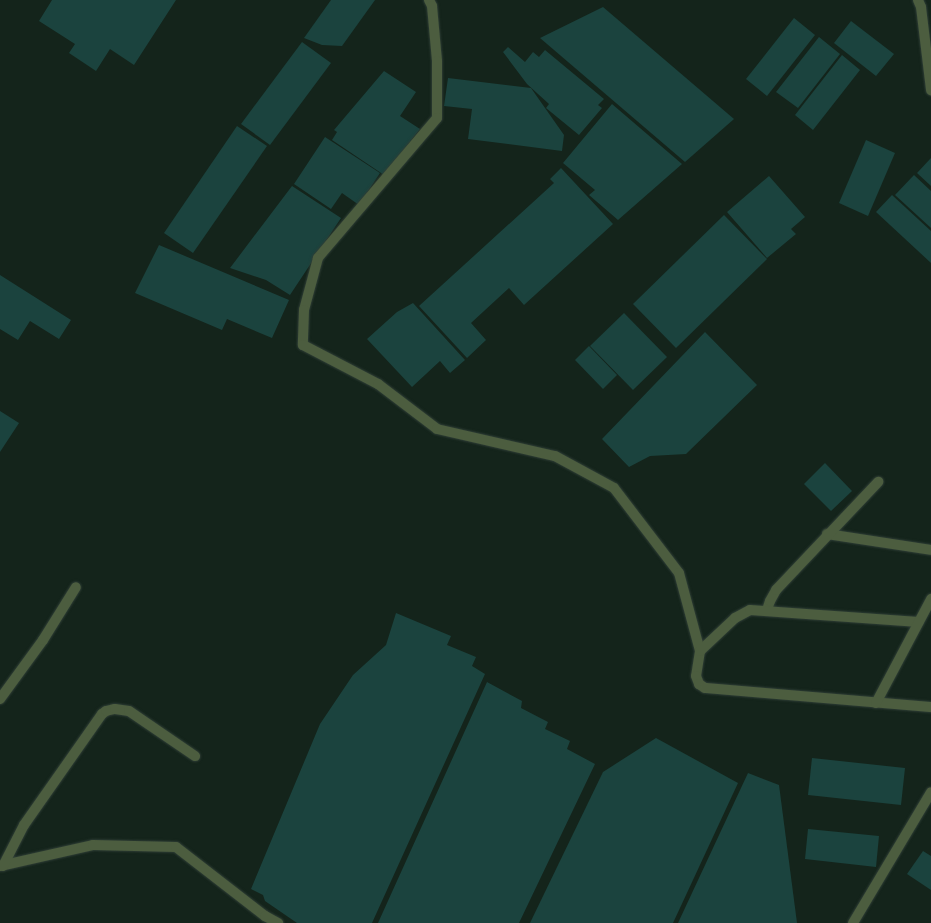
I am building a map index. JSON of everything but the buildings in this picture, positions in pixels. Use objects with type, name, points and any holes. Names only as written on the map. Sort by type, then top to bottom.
[{"type":"street","points":[[429,0],[432,6],[437,61],[437,118],[318,258],[304,310],[302,345],[378,384],[437,429],[555,456],[614,488],[679,573],[700,651],[696,676],[699,684],[705,688],[931,707]]},
{"type":"street","points":[[918,0],[921,7],[931,90]]},
{"type":"street","points":[[767,610],[776,590],[827,534],[878,482]]},
{"type":"street","points":[[827,534],[931,550]]},
{"type":"street","points":[[0,699],[43,640],[76,587]]},
{"type":"street","points":[[876,703],[931,600]]},
{"type":"street","points":[[700,651],[740,614],[750,610],[767,610],[919,622]]},
{"type":"street","points":[[2,866],[24,825],[102,714],[106,711],[115,709],[129,711],[195,756]]},
{"type":"street","points":[[852,923],[931,792]]},
{"type":"street","points":[[2,866],[93,845],[176,847],[264,920],[278,923]]}]
